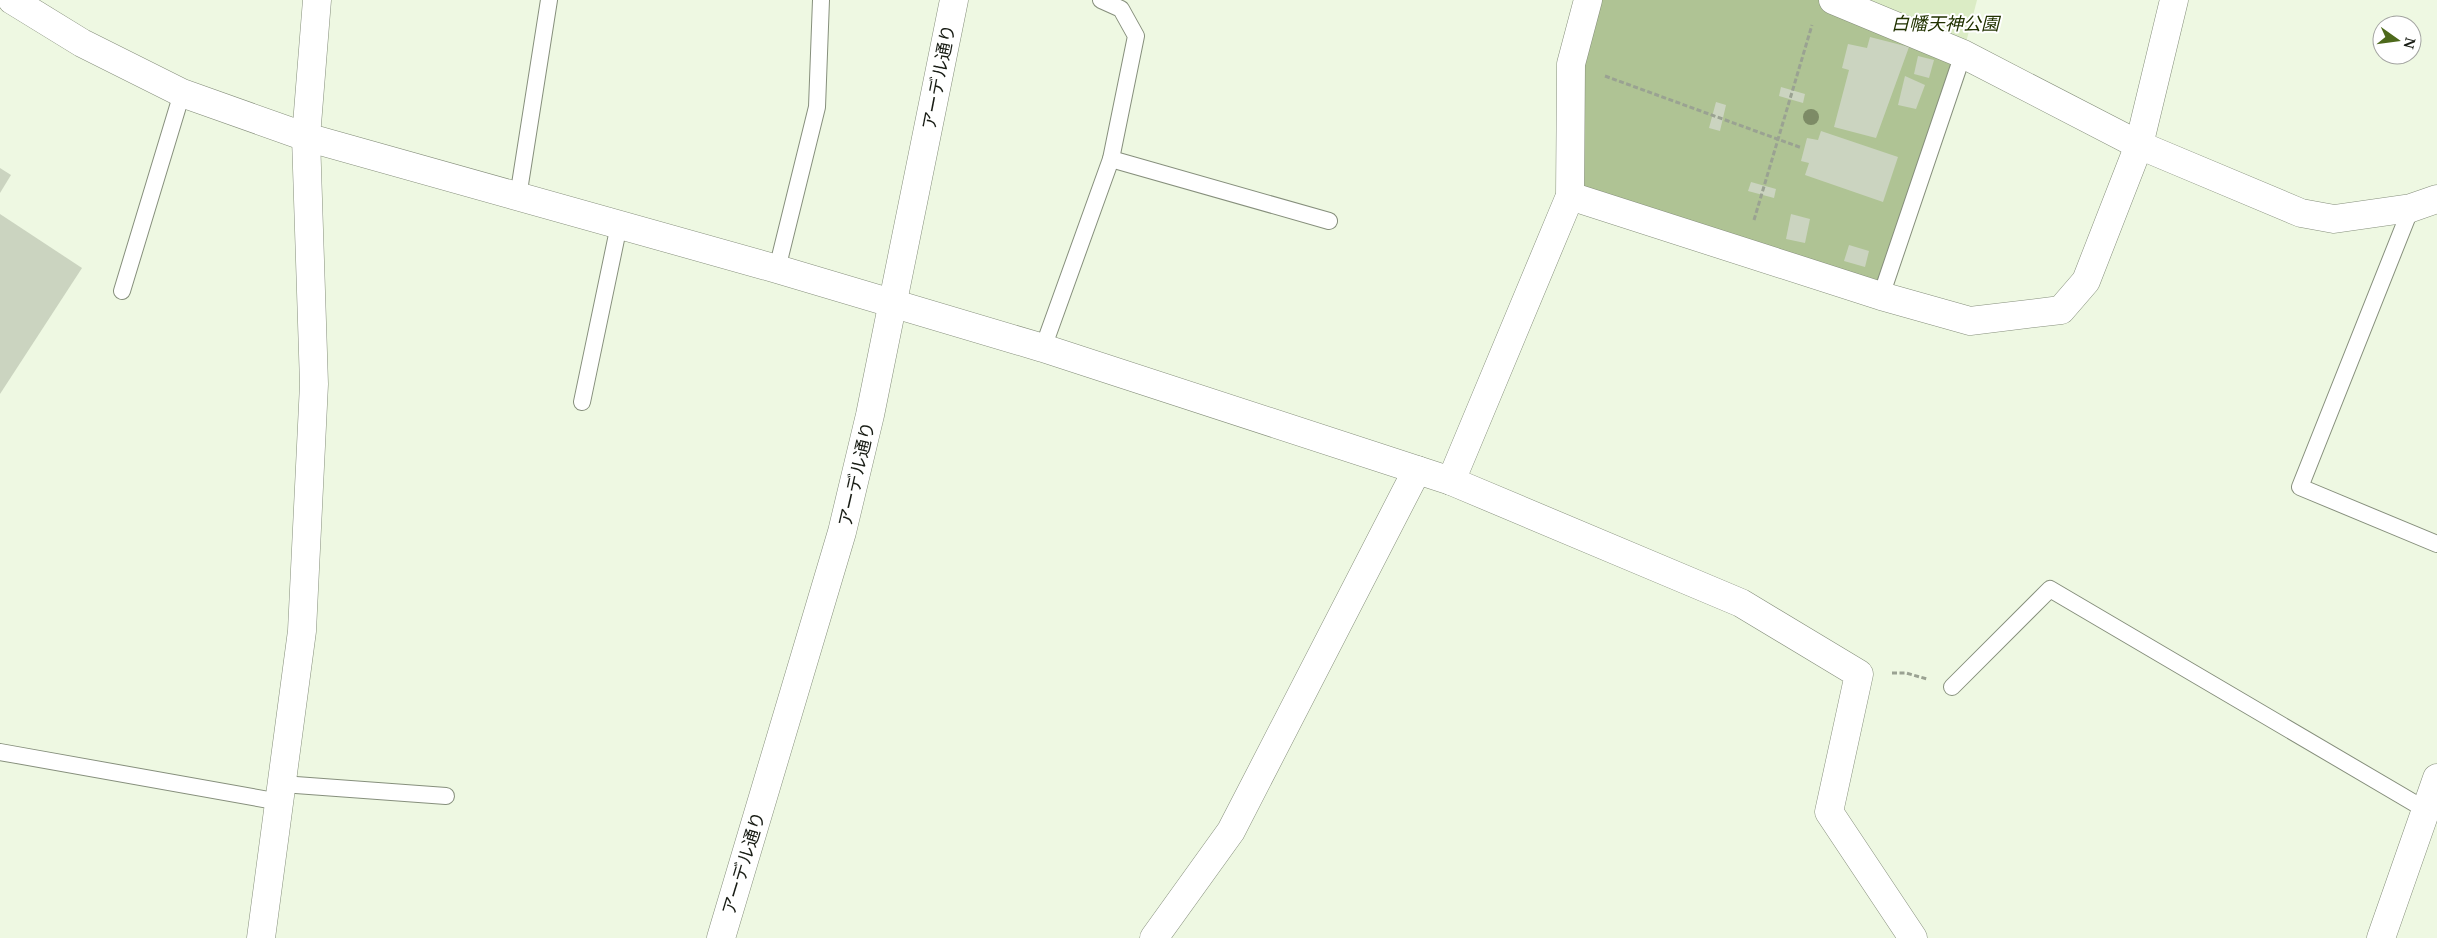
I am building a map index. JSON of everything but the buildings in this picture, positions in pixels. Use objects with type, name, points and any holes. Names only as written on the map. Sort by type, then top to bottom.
[{"type":"street","points":[[12,0],[82,43],[182,93],[306,137],[777,269],[892,305],[1043,348],[1451,481],[1741,603],[1859,674],[1829,812],[1913,938]]},
{"type":"street","points":[[260,938],[302,631],[314,384],[306,137],[317,0]]},
{"type":"street","name":"アーデル通り","points":[[721,938],[842,532],[870,415],[954,0]]},
{"type":"street","points":[[1451,481],[1570,196],[1571,64],[1588,0]]},
{"type":"street","points":[[1570,196],[1881,296],[1970,321],[2061,310],[2086,281],[2139,145],[2174,0]]},
{"type":"street","points":[[1824,9],[1962,54],[2139,145],[2301,213],[2334,219],[2411,208],[2437,200]]},
{"type":"street","points":[[1154,938],[1231,832],[1417,470]]},
{"type":"street","points":[[2381,938],[2437,778]]},
{"type":"lane","points":[[518,197],[549,0]]},
{"type":"lane","points":[[777,269],[817,107],[821,0]]},
{"type":"lane","points":[[1043,348],[1111,159],[1136,36],[1121,9],[1101,0]]},
{"type":"lane","points":[[1881,296],[1962,54]]},
{"type":"lane","points":[[122,291],[182,93]]},
{"type":"lane","points":[[1111,159],[1329,221]]},
{"type":"lane","points":[[2411,208],[2300,487],[2437,544]]},
{"type":"lane","points":[[582,402],[619,224]]},
{"type":"lane","points":[[1952,687],[2050,589],[2426,810]]},
{"type":"lane","points":[[0,752],[281,793],[446,796]]},
{"type":"path","points":[[1758,206],[1824,9]]},
{"type":"path","points":[[1571,64],[1802,148]]},
{"type":"path","points":[[1859,674],[1906,673],[1952,687]]},
{"type":"green space","points":[[1588,0],[1833,0],[1963,54],[1881,296],[1570,196]]},
{"type":"green space","name":"白幡天神公園","points":[[1833,0],[1977,0],[1963,54]]}]
